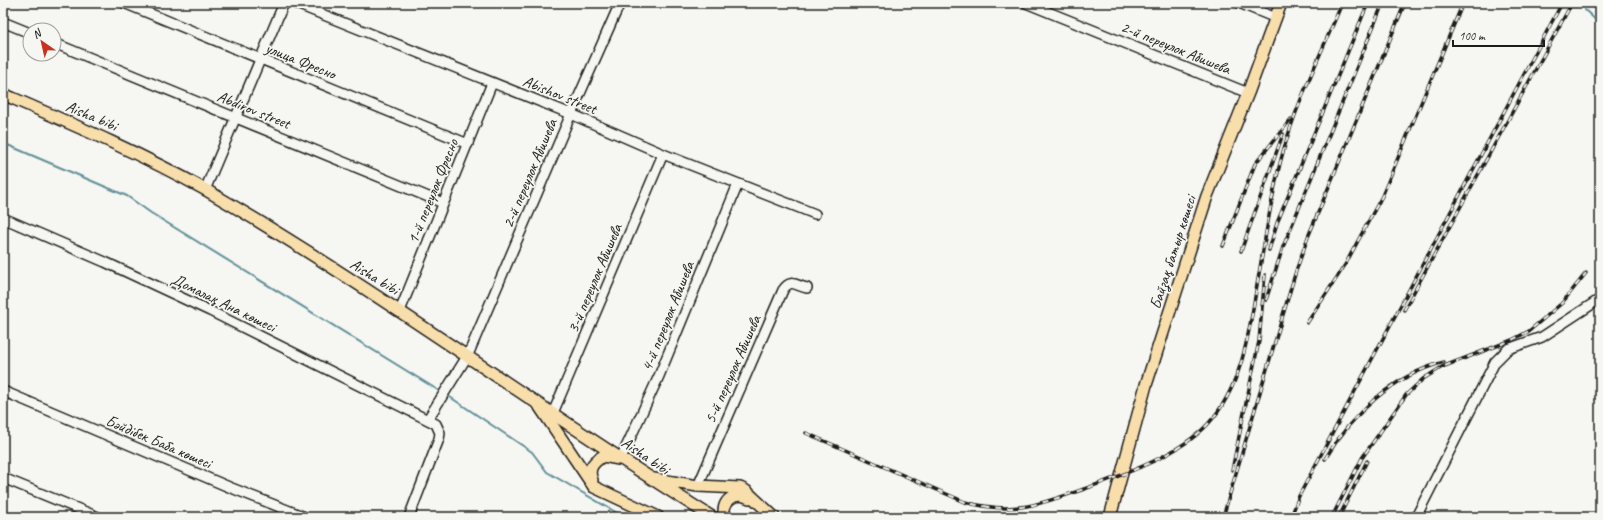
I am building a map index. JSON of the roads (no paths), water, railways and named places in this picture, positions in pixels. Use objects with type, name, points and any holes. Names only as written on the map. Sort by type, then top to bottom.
[{"type":"main road","name":"Байзақ батыр көшесі","points":[[1110,517],[1146,385],[1207,196],[1248,93],[1281,3]]},
{"type":"main road","name":"Aisha bibi","points":[[3,94],[117,143],[205,190],[400,311],[650,478],[712,517]]},
{"type":"main road","points":[[537,403],[594,486],[658,517]]},
{"type":"main road","points":[[594,486],[589,475],[590,469],[597,460],[603,456],[623,460]]},
{"type":"main road","points":[[650,478],[698,486],[740,488],[761,504],[774,517]]},
{"type":"main road","points":[[725,517],[724,508],[731,496],[738,494],[761,504]]},
{"type":"street","name":"улица Фресно","points":[[124,3],[468,144]]},
{"type":"street","points":[[205,190],[284,3]]},
{"type":"street","name":"Abishov street","points":[[294,3],[571,114],[662,154],[815,214]]},
{"type":"street","name":"2-й переулок Абишева","points":[[428,420],[468,355],[620,3]]},
{"type":"street","name":"2-й переулок Абишева","points":[[1026,3],[1248,93]]},
{"type":"street","points":[[1239,3],[1276,18]]},
{"type":"street","points":[[3,22],[22,30]]},
{"type":"street","name":"Abdirov street","points":[[62,46],[443,203]]},
{"type":"street","name":"1-й переулок Фресно","points":[[400,311],[492,83]]},
{"type":"street","name":"3-й переулок Абишева","points":[[553,413],[662,154]]},
{"type":"street","name":"4-й переулок Абишева","points":[[623,460],[738,184]]},
{"type":"street","name":"Домалақ Ана көшесі","points":[[3,218],[105,262],[210,311],[428,420]]},
{"type":"street","name":"5-й переулок Абишева","points":[[698,486],[783,290],[787,285],[792,283],[807,288]]},
{"type":"street","points":[[1416,517],[1495,362],[1508,349],[1542,337],[1600,299]]},
{"type":"street","name":"Бәйдібек Баба көшесі","points":[[3,391],[229,487],[305,517]]},
{"type":"street","points":[[409,517],[439,440],[440,432],[436,424],[428,420]]},
{"type":"street","points":[[3,478],[98,517]]},
{"type":"waterway","points":[[1585,10],[1600,24]]},
{"type":"waterway","points":[[3,143],[127,196],[151,213],[441,392]]},
{"type":"waterway","points":[[447,395],[532,452],[547,472],[624,517]]},
{"type":"railway","points":[[806,433],[965,502],[999,508],[1029,506],[1105,482],[1153,462],[1183,445],[1196,435],[1208,424],[1220,409],[1229,393],[1242,359],[1251,322],[1272,201],[1283,152],[1295,114],[1342,3]]},
{"type":"railway","points":[[1269,250],[1277,223],[1368,3]]},
{"type":"railway","points":[[1266,300],[1283,247],[1383,3]]},
{"type":"railway","points":[[1223,517],[1296,271],[1308,237],[1405,3]]},
{"type":"railway","points":[[1307,323],[1345,265],[1382,196],[1463,3]]},
{"type":"railway","points":[[1291,517],[1299,496],[1562,3]]},
{"type":"railway","points":[[1404,310],[1572,3]]},
{"type":"railway","points":[[1223,246],[1255,164],[1291,119]]},
{"type":"railway","points":[[1241,251],[1283,134]]},
{"type":"railway","points":[[1332,517],[1362,458],[1406,395],[1423,379],[1442,367],[1512,340],[1529,331],[1562,303],[1586,273]]},
{"type":"railway","points":[[1232,470],[1259,341],[1265,275]]},
{"type":"railway","points":[[1325,459],[1348,427],[1375,399],[1407,377],[1425,368],[1444,362]]},
{"type":"railway","points":[[1339,517],[1367,461]]}]
